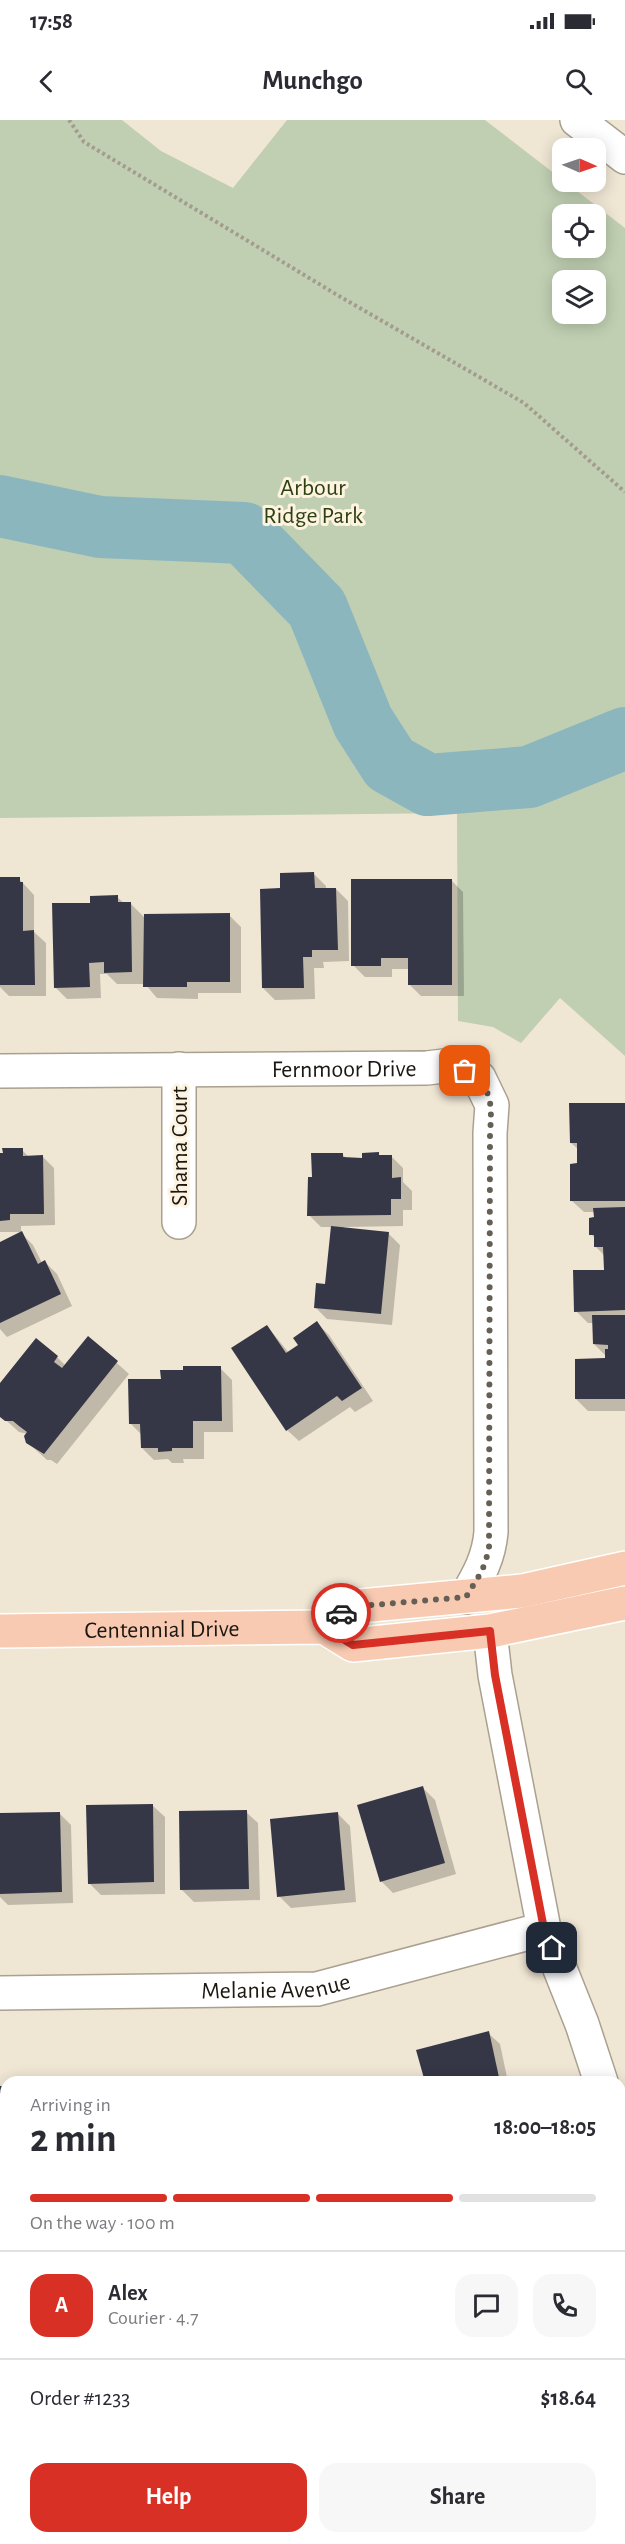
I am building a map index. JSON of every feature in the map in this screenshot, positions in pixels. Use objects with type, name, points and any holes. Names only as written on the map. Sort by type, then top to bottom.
[{"type":"main road","points":[[625,1568],[522,1591],[349,1607],[324,1627],[353,1645],[490,1631],[625,1603]]},
{"type":"main road","name":"Centennial Drive","points":[[0,1631],[324,1627]]},
{"type":"street","points":[[577,120],[625,157]]},
{"type":"street","name":"Fernmoor Drive","points":[[0,1071],[427,1068],[452,1065],[479,1078],[492,1105],[490,1133],[491,1472],[489,1550],[482,1571],[466,1597]]},
{"type":"street","name":"Shama Court","points":[[179,1070],[179,1222]]},
{"type":"street","points":[[490,1631],[495,1675],[544,1929],[582,2024],[599,2076]]},
{"type":"street","name":"Melanie Avenue","points":[[0,1993],[317,1989],[544,1929]]},
{"type":"path","points":[[69,120],[84,142],[339,296],[524,402],[625,492]]},
{"type":"green space","name":"Arbour Ridge Park","points":[[0,120],[122,120],[161,151],[233,188],[287,120],[485,120],[552,172],[552,192],[578,192],[594,204],[552,204],[552,258],[606,258],[606,213],[625,228],[625,1056],[560,998],[521,1043],[493,1027],[458,1021],[457,813],[0,818]]},
{"type":"building","points":[[314,872],[315,888],[336,888],[338,950],[312,950],[312,957],[303,957],[304,988],[262,988],[260,889],[280,888],[280,873]]},
{"type":"building","points":[[0,877],[20,877],[20,882],[23,882],[23,931],[34,930],[35,985],[0,985]]},
{"type":"building","points":[[351,879],[452,879],[452,985],[408,985],[408,958],[381,958],[381,966],[351,966]]},
{"type":"building","points":[[118,895],[118,902],[131,902],[132,972],[104,973],[104,962],[89,963],[90,987],[54,988],[52,903],[90,903],[90,896]]},
{"type":"building","points":[[230,913],[230,982],[187,982],[187,987],[143,987],[144,914]]},
{"type":"building","points":[[569,1103],[625,1103],[625,1201],[570,1201],[570,1164],[577,1163],[577,1143],[570,1143]]},
{"type":"building","points":[[2,1148],[23,1148],[23,1156],[43,1155],[44,1214],[10,1214],[10,1220],[0,1221],[0,1153],[3,1153]]},
{"type":"building","points":[[379,1152],[379,1155],[392,1155],[392,1178],[401,1177],[401,1199],[391,1199],[391,1215],[307,1216],[308,1177],[312,1177],[311,1153],[343,1153],[343,1157],[362,1158],[362,1153]]},
{"type":"building","points":[[625,1207],[625,1310],[574,1312],[573,1270],[604,1270],[603,1247],[594,1247],[594,1235],[589,1235],[589,1218],[594,1217],[593,1208]]},
{"type":"building","points":[[331,1226],[389,1232],[381,1314],[314,1308],[316,1283],[325,1284]]},
{"type":"building","points":[[22,1231],[38,1264],[45,1260],[61,1294],[0,1323],[0,1242]]},
{"type":"building","points":[[592,1315],[625,1315],[625,1399],[575,1399],[575,1359],[605,1358],[605,1349],[608,1349],[608,1345],[593,1344]]},
{"type":"building","points":[[317,1321],[362,1388],[342,1401],[337,1396],[286,1431],[231,1348],[267,1325],[286,1353],[298,1345],[293,1338]]},
{"type":"building","points":[[88,1336],[118,1361],[44,1454],[26,1443],[24,1436],[27,1432],[13,1421],[5,1421],[0,1417],[0,1383],[36,1338],[58,1356],[54,1362],[62,1368]]},
{"type":"building","points":[[183,1366],[221,1366],[222,1421],[193,1421],[193,1448],[172,1448],[172,1451],[158,1452],[158,1448],[141,1448],[140,1424],[129,1424],[128,1379],[161,1379],[160,1370],[183,1370]]},
{"type":"building","points":[[423,1786],[445,1863],[380,1882],[357,1805]]},
{"type":"building","points":[[153,1804],[154,1882],[88,1884],[86,1805]]},
{"type":"building","points":[[247,1810],[249,1889],[180,1890],[179,1811]]},
{"type":"building","points":[[60,1812],[62,1892],[0,1894],[0,1813]]},
{"type":"building","points":[[338,1812],[345,1890],[277,1897],[270,1819]]},
{"type":"building","points":[[489,2031],[499,2076],[423,2076],[416,2050]]},
{"type":"waterway","points":[[0,506],[100,527],[244,533],[317,608],[363,722],[390,764],[428,785],[529,777],[625,738]]},
{"type":"way so far","points":[[341,1613],[349,1607],[466,1597],[482,1571],[489,1550],[491,1532],[490,1133],[492,1105],[479,1078],[465,1071]]},
{"type":"route","points":[[341,1613],[324,1627],[353,1645],[490,1631],[495,1675],[544,1929],[552,1948]]}]
